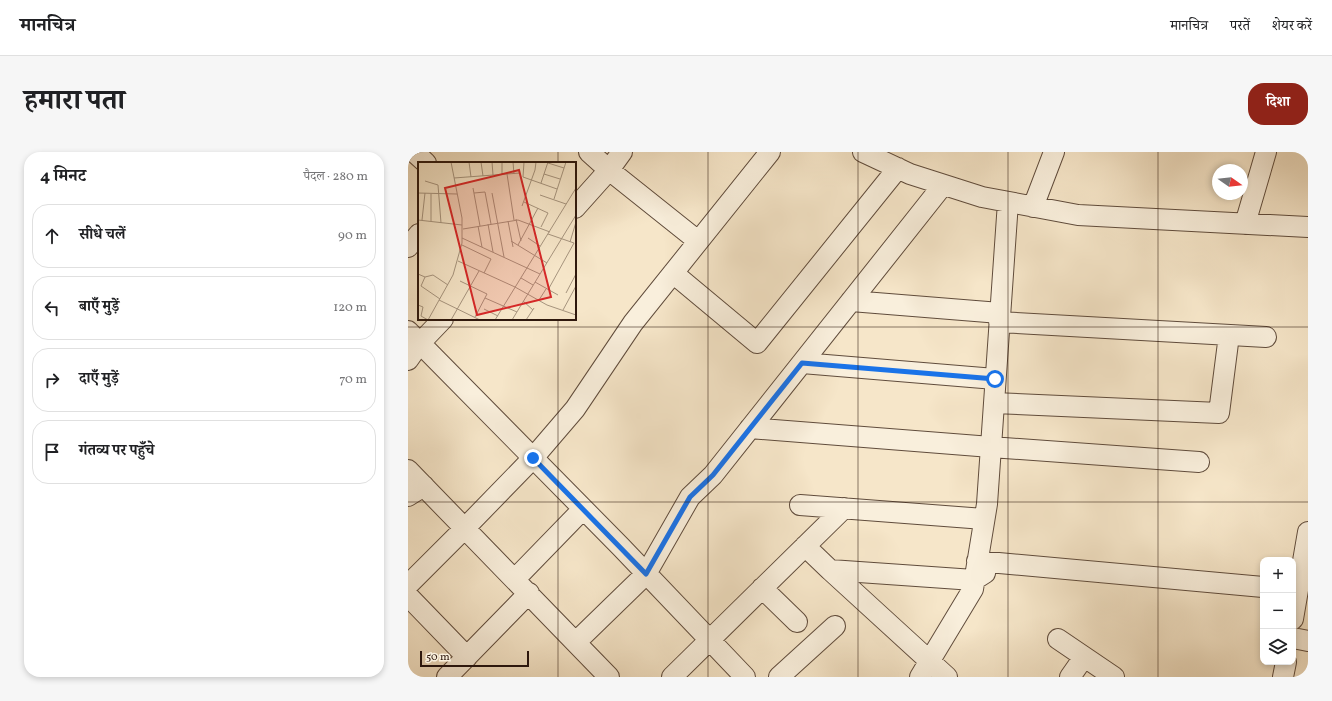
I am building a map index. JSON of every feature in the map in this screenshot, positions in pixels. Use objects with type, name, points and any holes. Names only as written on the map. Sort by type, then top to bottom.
[{"type":"street","points":[[414,152],[425,162]]},
{"type":"street","points":[[589,152],[609,170],[698,241]]},
{"type":"street","points":[[576,207],[609,170],[622,152]]},
{"type":"street","points":[[408,585],[466,528],[533,458],[575,409],[633,323],[770,152]]},
{"type":"street","points":[[863,152],[910,174],[982,197],[1078,215],[1308,228]]},
{"type":"street","points":[[1033,207],[1054,152]]},
{"type":"street","points":[[1245,224],[1266,152]]},
{"type":"street","points":[[673,273],[757,343],[898,168]]},
{"type":"street","points":[[576,642],[646,574],[690,497],[713,475],[943,185]]},
{"type":"street","points":[[925,670],[973,589],[987,504],[1008,202]]},
{"type":"street","points":[[408,247],[418,235]]},
{"type":"street","points":[[851,301],[1000,317],[1266,337]]},
{"type":"street","points":[[408,360],[414,337],[441,320]]},
{"type":"street","points":[[994,403],[1219,413],[1229,335]]},
{"type":"street","points":[[414,337],[745,677]]},
{"type":"street","points":[[802,363],[995,379]]},
{"type":"street","points":[[750,428],[1199,462]]},
{"type":"street","points":[[408,470],[416,491],[466,528],[609,677]]},
{"type":"street","points":[[800,505],[984,520]]},
{"type":"street","points":[[672,677],[844,508]]},
{"type":"street","points":[[515,579],[583,509]]},
{"type":"street","points":[[1296,587],[1306,555],[1308,532]]},
{"type":"street","points":[[805,546],[830,570],[925,670],[947,677]]},
{"type":"street","points":[[830,570],[976,571],[998,563],[1260,587]]},
{"type":"street","points":[[762,588],[797,622]]},
{"type":"street","points":[[454,675],[467,657],[529,594]]},
{"type":"street","points":[[408,596],[467,657]]},
{"type":"street","points":[[779,677],[835,626]]},
{"type":"street","points":[[1058,639],[1114,677]]},
{"type":"street","points":[[1296,639],[1308,641]]},
{"type":"street","points":[[1070,677],[1084,657]]},
{"type":"street","points":[[1283,677],[1285,665]]},
{"type":"route","points":[[533,458],[646,574],[690,497],[713,475],[802,363],[995,379]]}]
